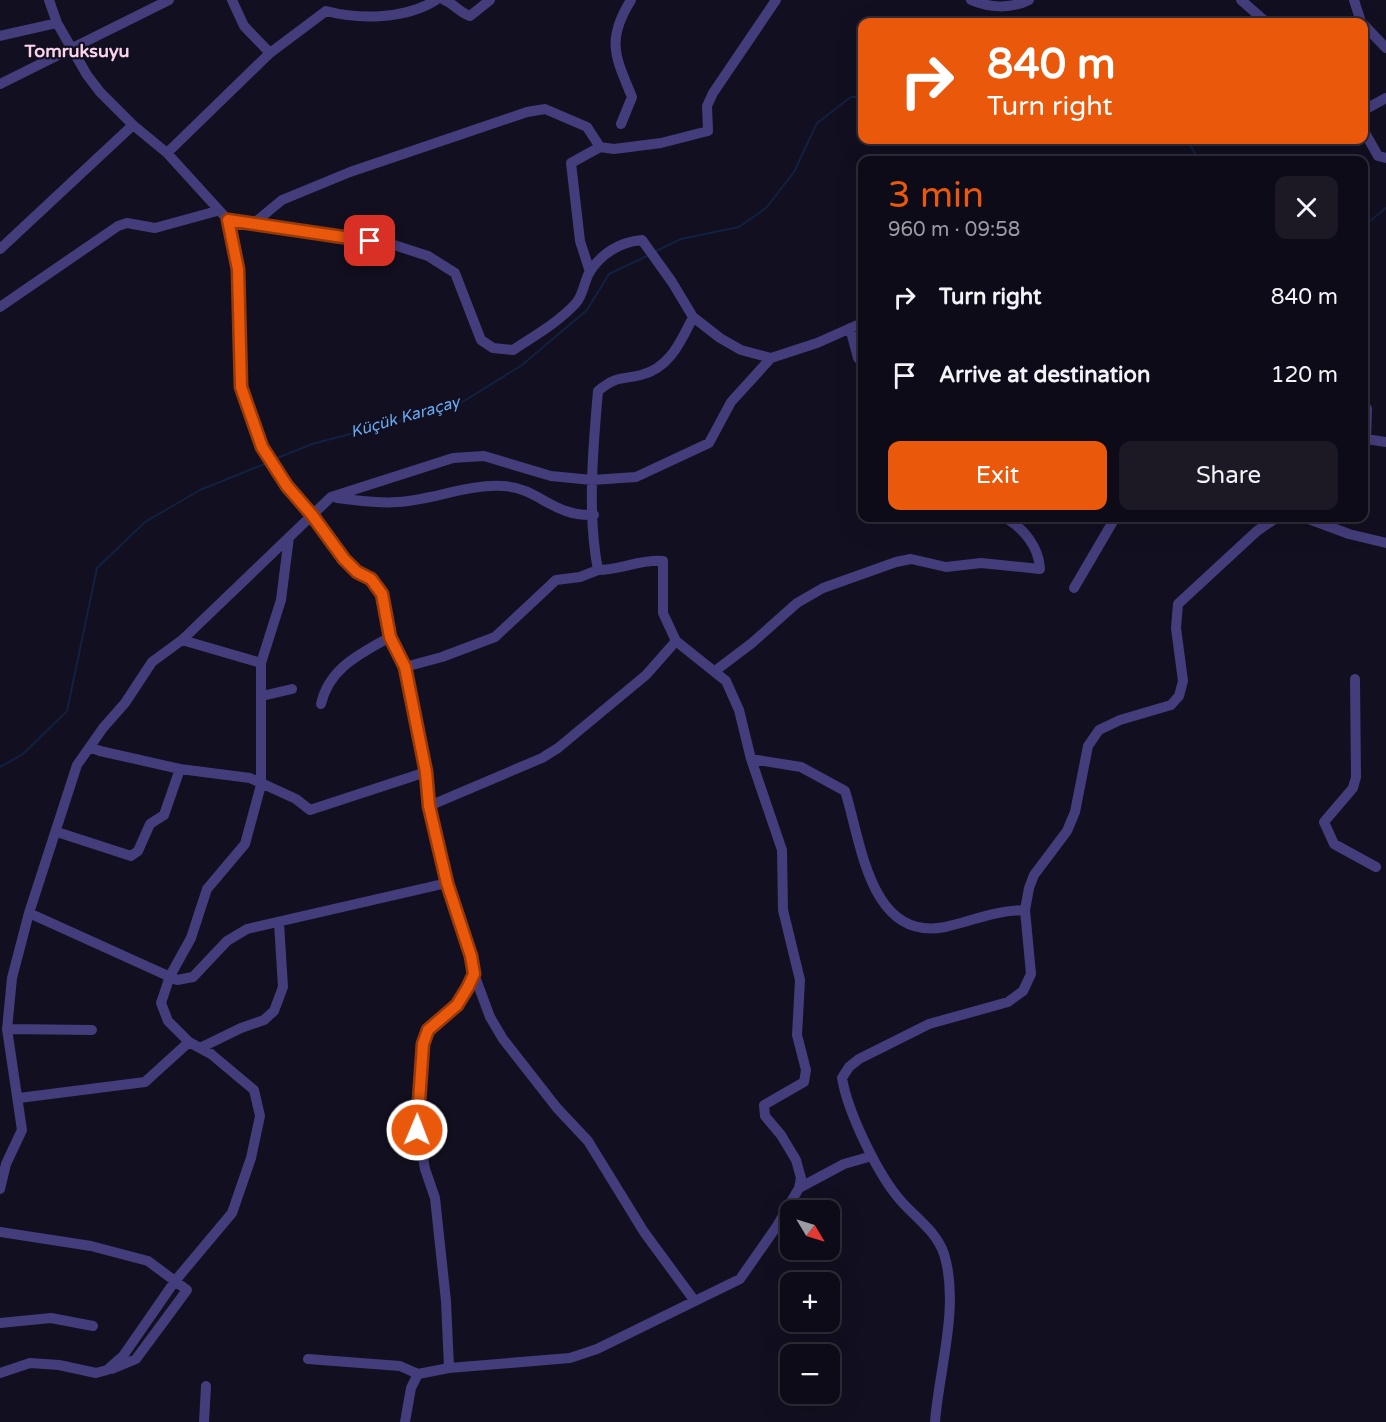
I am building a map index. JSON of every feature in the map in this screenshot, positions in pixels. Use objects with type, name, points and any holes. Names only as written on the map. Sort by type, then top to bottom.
[{"type":"street","points":[[49,0],[57,23],[100,92],[133,125],[166,153],[217,211],[228,220],[391,244],[428,256],[454,273],[481,340],[493,348],[513,350],[577,302],[590,272],[608,252],[619,244],[642,240],[693,317],[720,338],[741,350],[771,358]]},
{"type":"street","points":[[0,84],[169,0]]},
{"type":"street","points":[[232,0],[244,26],[270,54]]},
{"type":"street","points":[[166,153],[270,54],[326,11],[345,16],[395,15],[425,7],[436,0]]},
{"type":"street","points":[[444,0],[450,2],[459,13],[470,16],[490,0]]},
{"type":"street","points":[[621,124],[632,97],[615,57],[617,22],[631,0]]},
{"type":"street","points":[[590,272],[580,241],[572,163],[600,147],[614,149],[661,143],[708,131],[707,106],[713,93],[776,0]]},
{"type":"street","points":[[971,0],[982,5],[999,7],[1029,0]]},
{"type":"street","points":[[1241,0],[1261,18]]},
{"type":"street","points":[[1354,0],[1360,18]]},
{"type":"street","points":[[0,36],[57,23]]},
{"type":"street","points":[[1368,30],[1386,48]]},
{"type":"street","points":[[1368,108],[1386,98]]},
{"type":"street","points":[[253,224],[282,200],[350,172],[527,112],[545,109],[587,127],[600,147]]},
{"type":"street","points":[[0,249],[133,125]]},
{"type":"street","points":[[1368,138],[1378,156],[1386,158]]},
{"type":"street","points":[[0,307],[118,226],[127,224],[154,228],[217,211]]},
{"type":"street","points":[[228,220],[237,253],[241,387],[262,447],[287,486],[312,515],[344,559],[357,572],[371,579],[382,594],[390,637],[405,667],[426,772],[429,806],[447,883],[474,974],[490,1017],[503,1039],[557,1108],[588,1141],[644,1232],[694,1300]]},
{"type":"street","points":[[598,570],[595,553],[592,480],[598,392],[612,380],[643,375],[662,366],[679,347],[693,317]]},
{"type":"street","points":[[0,1189],[6,1164],[22,1130],[7,1029],[12,978],[29,914],[77,765],[126,703],[152,662],[182,640],[331,497],[453,458],[484,456],[551,476],[592,480],[636,477],[709,443],[731,402],[771,358],[858,325]]},
{"type":"street","points":[[850,328],[858,358]]},
{"type":"street","points":[[1368,437],[1386,442]]},
{"type":"street","points":[[331,497],[398,502],[470,488],[501,486],[518,488],[563,512],[577,516],[594,515]]},
{"type":"street","points":[[716,671],[797,603],[823,588],[896,562],[911,559],[946,567],[981,563],[1040,568],[1040,560],[1022,528],[1012,522]]},
{"type":"street","points":[[1074,588],[1113,522]]},
{"type":"street","points":[[935,1422],[938,1382],[948,1320],[950,1281],[943,1253],[934,1234],[901,1201],[872,1156],[844,1092],[842,1078],[849,1067],[859,1059],[928,1024],[1008,1002],[1023,991],[1031,974],[1025,910],[1034,875],[1067,831],[1075,812],[1083,760],[1099,730],[1120,720],[1171,705],[1179,696],[1183,681],[1176,628],[1178,604],[1257,531],[1270,522]]},
{"type":"street","points":[[1317,522],[1349,534],[1386,543]]},
{"type":"street","points":[[107,1370],[123,1356],[175,1281],[232,1213],[251,1158],[260,1116],[254,1090],[211,1054],[189,1042],[168,1021],[161,1003],[170,976],[191,938],[207,889],[245,844],[261,784],[261,663],[281,600],[289,537]]},
{"type":"street","points":[[308,1359],[400,1366],[418,1374],[448,1368],[570,1358],[597,1349],[740,1279],[777,1226],[799,1188],[801,1178],[796,1160],[781,1135],[765,1116],[764,1105],[804,1082],[806,1070],[797,1035],[800,980],[783,910],[782,850],[751,759],[739,710],[726,681],[676,641],[663,614],[663,561],[651,560],[615,570],[598,570],[580,577],[556,580],[495,637],[442,657],[405,667]]},
{"type":"street","points":[[321,704],[323,693],[339,669],[390,637]]},
{"type":"street","points":[[182,640],[261,663]]},
{"type":"street","points":[[429,806],[542,758],[558,748],[646,675],[676,641]]},
{"type":"street","points":[[1355,679],[1356,777],[1353,788],[1324,822],[1334,844],[1376,867]]},
{"type":"street","points":[[262,696],[292,689]]},
{"type":"street","points":[[90,747],[180,769],[250,778],[296,799],[310,810],[426,772]]},
{"type":"street","points":[[751,759],[801,767],[845,791],[864,867],[888,909],[906,923],[919,927],[943,927],[1000,910],[1025,910]]},
{"type":"street","points":[[57,832],[131,856],[138,850],[150,824],[164,815],[180,769]]},
{"type":"street","points":[[29,914],[177,980],[193,977],[227,941],[247,929],[279,924],[447,883]]},
{"type":"street","points":[[200,1048],[241,1028],[264,1020],[274,1011],[283,987],[279,924]]},
{"type":"street","points":[[448,1368],[446,1301],[436,1209],[425,1169],[416,1117],[423,1044],[428,1030],[457,1005],[474,974]]},
{"type":"street","points":[[7,1029],[92,1030]]},
{"type":"street","points":[[19,1098],[145,1082],[189,1042]]},
{"type":"street","points":[[799,1188],[844,1164],[872,1156]]},
{"type":"street","points":[[0,1232],[114,1252],[148,1262],[188,1290],[136,1359],[96,1372],[59,1365],[30,1363],[0,1372]]},
{"type":"street","points":[[0,1323],[51,1318],[93,1326]]},
{"type":"street","points":[[405,1422],[411,1389],[418,1374]]},
{"type":"street","points":[[204,1422],[206,1386]]},
{"type":"waterway","name":"Küçük Karaçay","points":[[654,252],[681,239],[739,227],[766,208],[794,172],[817,123],[851,97],[858,97]]},
{"type":"waterway","name":"Küçük Karaçay","points":[[1188,144],[1197,156]]},
{"type":"waterway","name":"Küçük Karaçay","points":[[1368,223],[1386,208]]},
{"type":"waterway","name":"Küçük Karaçay","points":[[275,459],[312,444],[456,406],[522,365],[587,310],[609,274],[649,255]]},
{"type":"waterway","name":"Küçük Karaçay","points":[[0,767],[23,754],[67,711],[97,568],[145,522],[200,490],[267,463]]},
{"type":"district","name":"Tomruksuyu","points":[[77,51]]},
{"type":"route","points":[[370,241],[228,220],[237,253],[241,387],[262,447],[287,486],[312,515],[344,559],[357,572],[371,579],[382,594],[390,637],[405,667],[426,772],[429,806],[447,883],[461,933],[471,956],[474,974],[468,987],[457,1005],[428,1030],[423,1044],[416,1117],[417,1130]]}]
